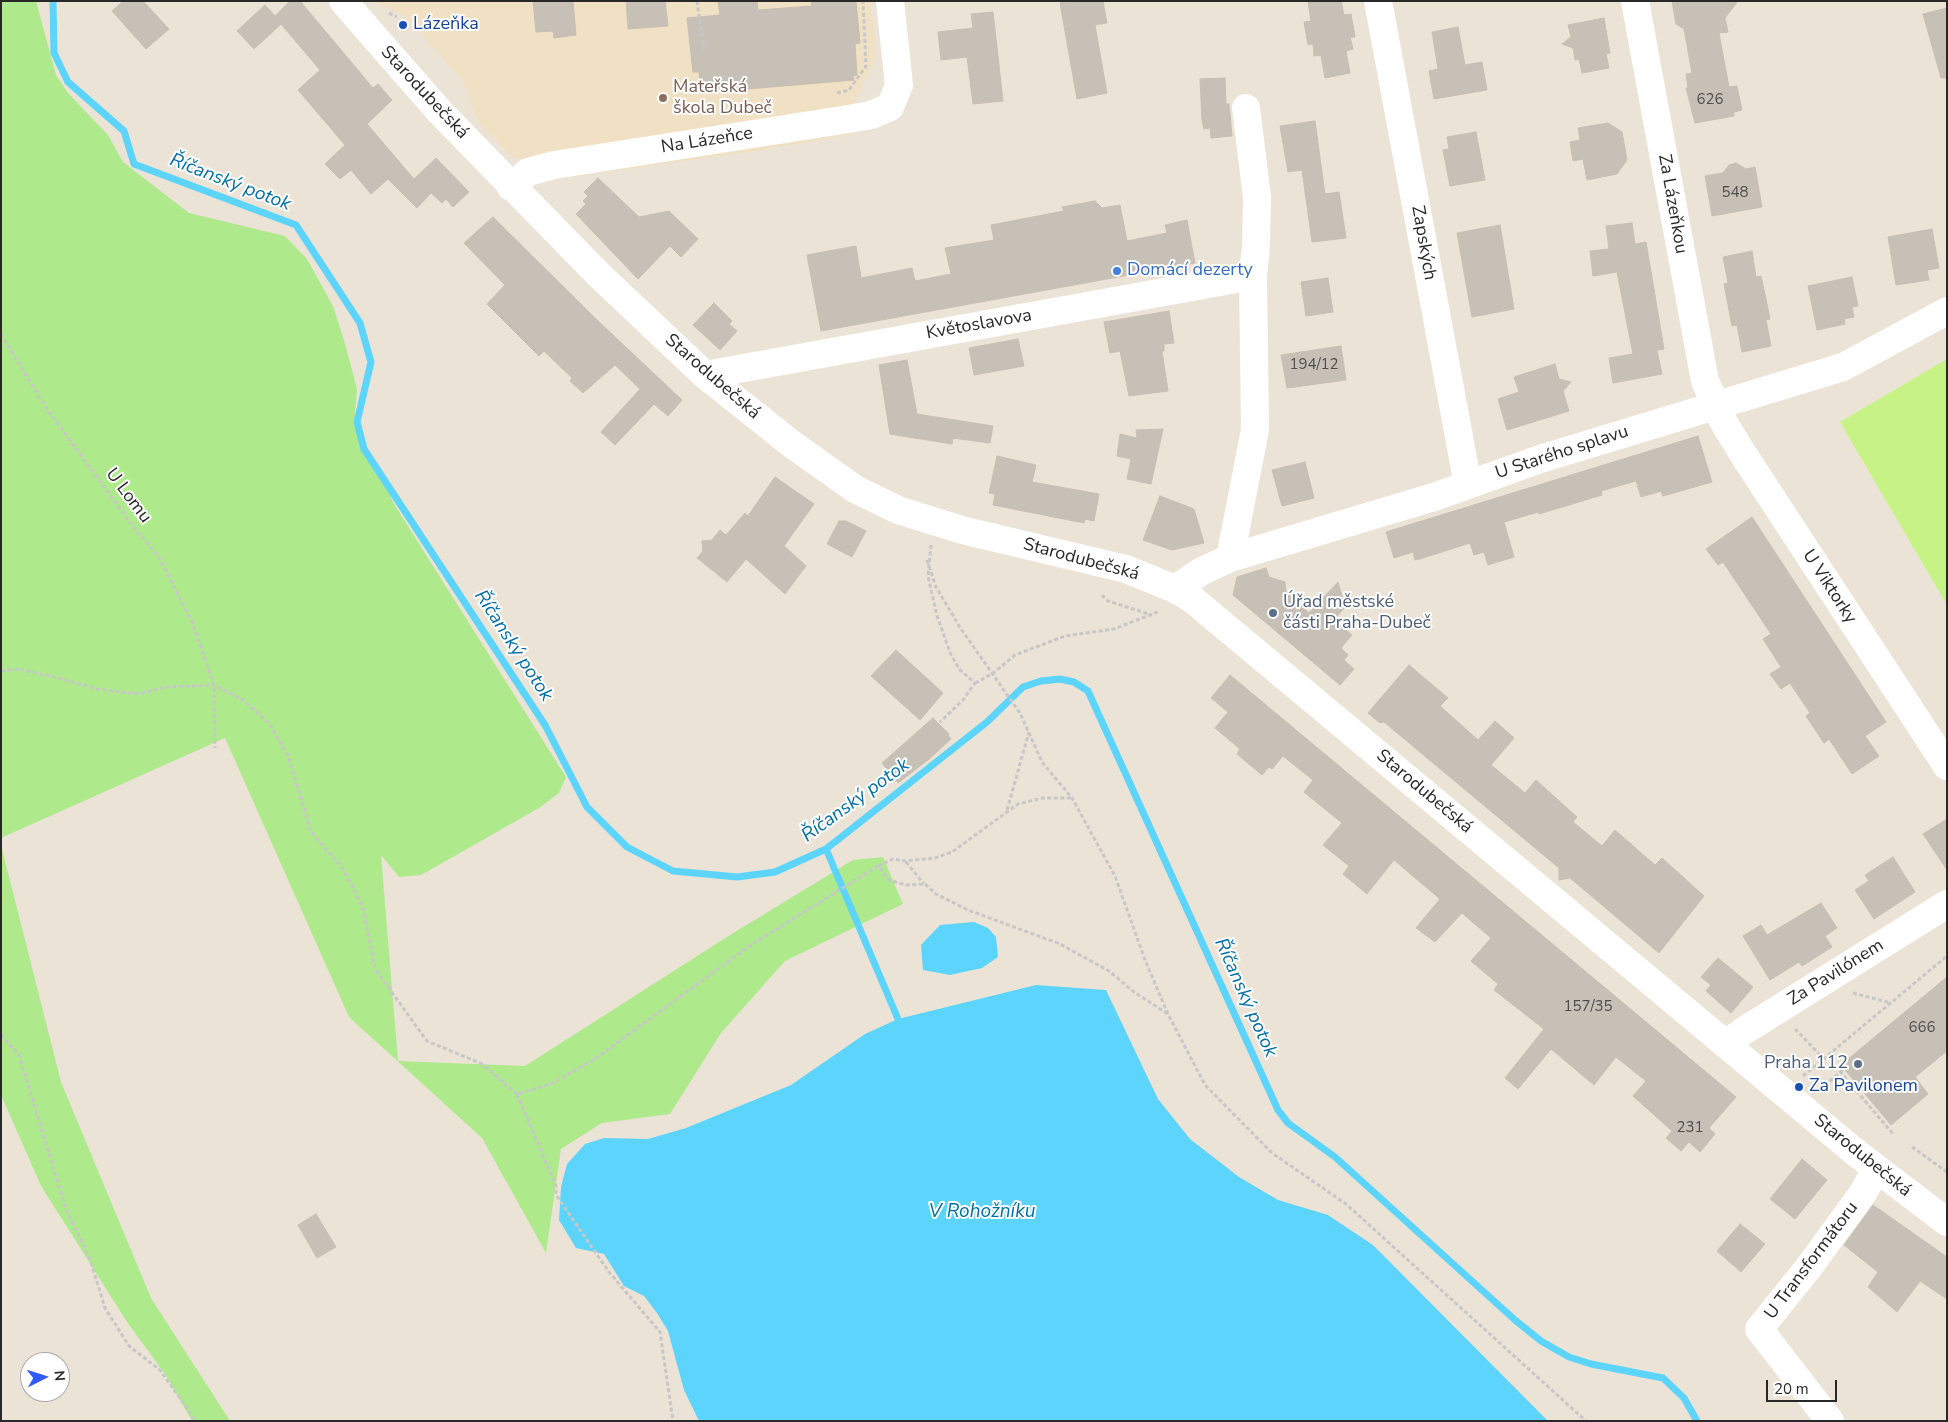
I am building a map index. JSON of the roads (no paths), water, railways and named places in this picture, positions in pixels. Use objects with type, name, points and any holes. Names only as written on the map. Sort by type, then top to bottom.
[{"type":"street","name":"Starodubečská","points":[[343,1],[415,84],[511,187],[597,273],[705,375],[792,445],[855,489],[898,510],[937,523],[1126,569],[1175,589],[1192,599],[1876,1169],[1947,1222]]},
{"type":"street","name":"Na Lázeňce","points":[[511,187],[528,172],[554,165],[849,119],[871,115],[890,107],[899,85],[890,1]]},
{"type":"street","name":"Zapských","points":[[1378,1],[1468,485]]},
{"type":"street","name":"Za Lázeňkou","points":[[1635,1],[1705,381],[1715,405]]},
{"type":"street","points":[[1230,558],[1255,430],[1253,276],[1256,246],[1256,197],[1246,108]]},
{"type":"street","name":"Květoslavova","points":[[705,375],[1253,276]]},
{"type":"street","name":"U Starého splavu","points":[[1175,589],[1202,571],[1230,558],[1468,485],[1540,459],[1844,367],[1947,311]]},
{"type":"street","name":"U Viktorky","points":[[1715,405],[1745,457],[1947,766]]},
{"type":"street","name":"Za Pavilónem","points":[[1727,1044],[1742,1032],[1947,904]]},
{"type":"street","name":"U Transformátoru","points":[[1830,1421],[1759,1329],[1809,1267],[1863,1193],[1876,1169]]},
{"type":"water","points":[[974,922],[988,928],[996,937],[998,957],[982,968],[950,975],[923,970],[921,945],[940,925]]},
{"type":"water","name":"V Rohožníku","points":[[1036,985],[1106,990],[1158,1099],[1190,1139],[1239,1177],[1278,1200],[1328,1215],[1373,1245],[1548,1421],[699,1421],[684,1390],[668,1331],[657,1313],[644,1296],[624,1286],[604,1254],[576,1248],[559,1220],[561,1187],[567,1164],[585,1144],[604,1138],[648,1139],[686,1128],[791,1085],[865,1034],[898,1019]]},
{"type":"waterway","name":"Říčanský potok","points":[[53,1],[54,53],[68,82],[124,131],[134,164],[296,225],[360,323],[371,362],[357,422],[364,449],[545,725],[587,807],[627,847],[673,871],[737,877],[775,872],[826,849],[987,722],[1023,687],[1041,681],[1060,679],[1074,682],[1088,691],[1278,1110],[1288,1123],[1335,1157],[1515,1320],[1541,1341],[1569,1357],[1591,1364],[1663,1378],[1684,1398],[1697,1421]]},
{"type":"waterway","points":[[826,849],[898,1019]]},
{"type":"place","name":"Lázeňka","points":[[403,25]]},
{"type":"place","name":"Mateřská škola Dubeč","points":[[663,98]]},
{"type":"place","name":"Domácí dezerty","points":[[1117,271]]},
{"type":"place","name":"Úřad městské části Praha-Dubeč","points":[[1273,613]]},
{"type":"place","name":"Praha 112","points":[[1858,1064]]},
{"type":"place","name":"Za Pavilonem","points":[[1799,1087]]}]
